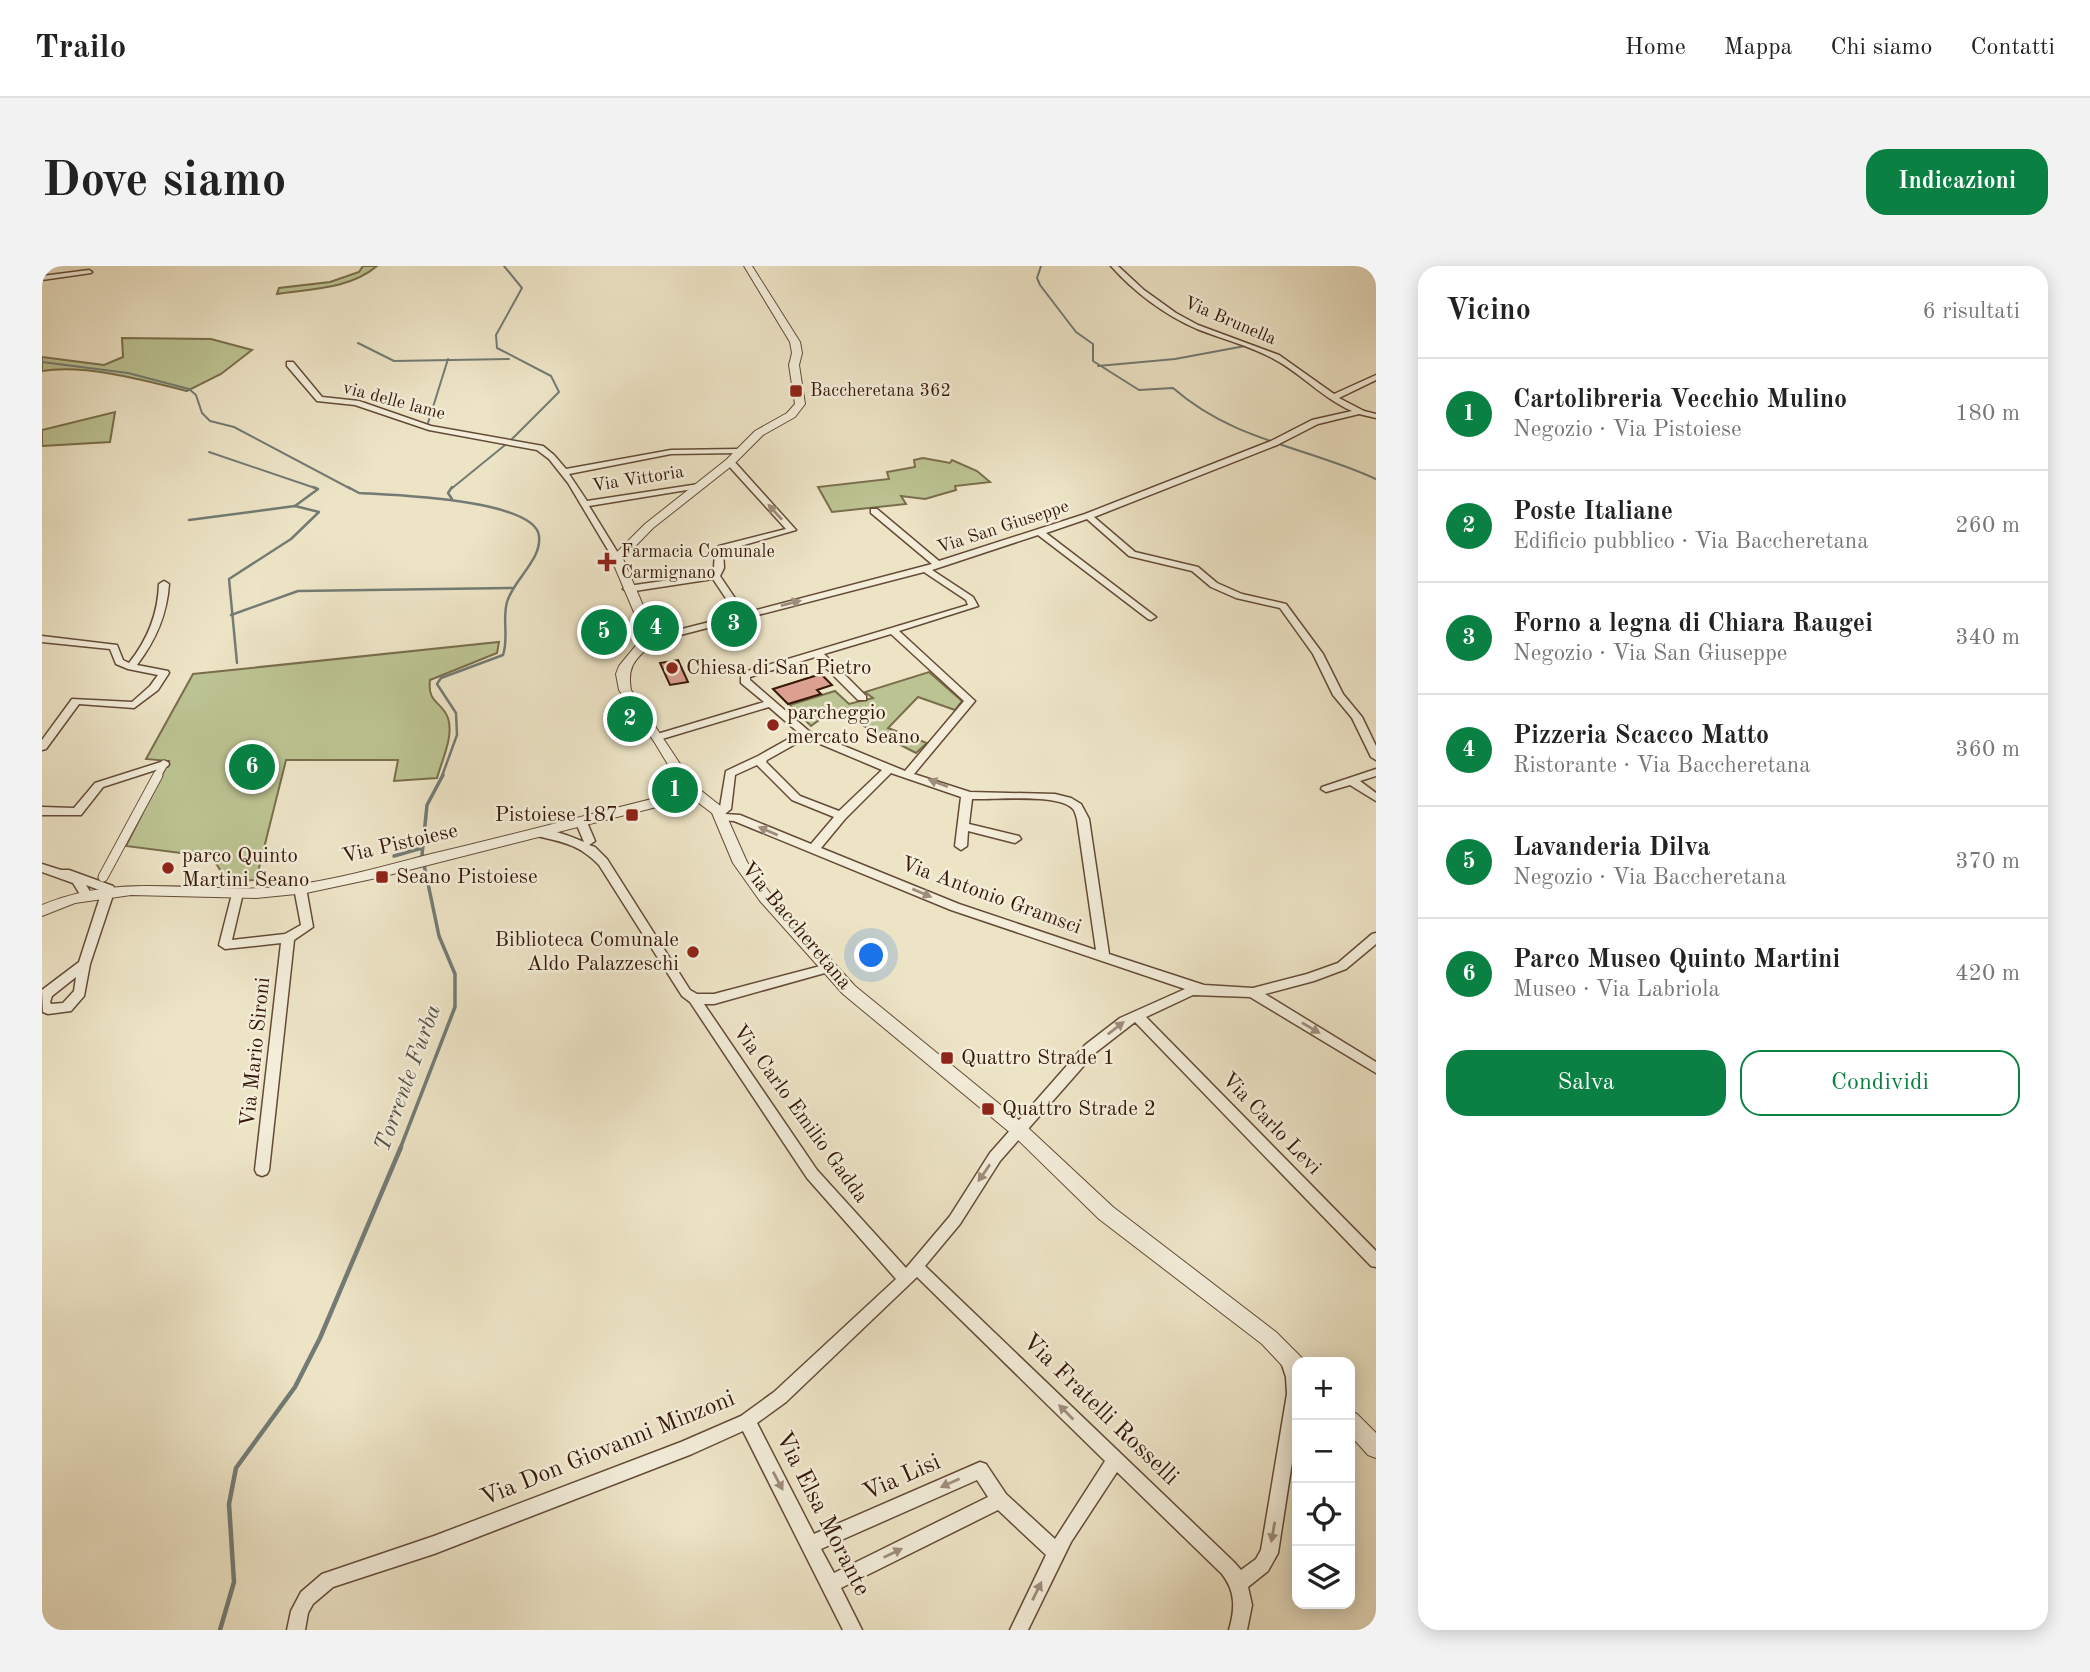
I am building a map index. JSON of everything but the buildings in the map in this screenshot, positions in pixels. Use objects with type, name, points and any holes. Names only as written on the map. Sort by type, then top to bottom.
[{"type":"street","points":[[617,558],[649,526],[730,462],[758,433],[791,415],[800,404],[794,365],[797,353],[795,342],[748,266]]},
{"type":"street","name":"Via Brunella","points":[[1114,266],[1180,318],[1278,358],[1332,398],[1357,412],[1376,416]]},
{"type":"street","points":[[42,278],[89,272]]},
{"type":"street","name":"via delle lame","points":[[290,365],[320,400],[356,403],[417,425],[540,448],[551,455],[565,472]]},
{"type":"street","points":[[1332,398],[1376,377]]},
{"type":"street","name":"Via San Giuseppe","points":[[651,638],[925,569],[1088,516],[1271,444],[1315,422],[1357,412]]},
{"type":"street","points":[[651,638],[617,558],[565,472],[671,452],[739,451]]},
{"type":"street","points":[[715,576],[719,569],[719,550],[722,548],[792,530],[730,462]]},
{"type":"street","name":"Via Vittoria","points":[[583,504],[699,486]]},
{"type":"street","points":[[874,511],[937,564]]},
{"type":"street","points":[[1088,516],[1132,554],[1195,569],[1214,585],[1233,593],[1283,606],[1318,654],[1333,688],[1357,717],[1376,757]]},
{"type":"street","points":[[1038,531],[1151,617]]},
{"type":"street","points":[[925,569],[970,599],[973,606],[746,675],[745,681],[806,734],[907,776],[927,779],[967,795],[1060,798],[1077,806],[1083,819],[1103,956]]},
{"type":"street","points":[[628,589],[715,576]]},
{"type":"street","points":[[715,576],[743,616]]},
{"type":"street","points":[[131,667],[145,650],[164,610],[164,584]]},
{"type":"street","points":[[893,631],[970,701],[907,776]]},
{"type":"street","name":"Via Baccheretana","points":[[651,638],[625,666],[622,682],[693,793],[720,815],[749,876],[828,968],[866,1005],[1019,1130],[1106,1213],[1269,1338],[1292,1361]]},
{"type":"street","points":[[42,639],[114,647],[119,662],[164,673],[154,688],[134,705],[76,701],[42,747]]},
{"type":"street","points":[[817,653],[862,698]]},
{"type":"street","points":[[658,737],[769,704]]},
{"type":"street","points":[[720,815],[725,809],[730,773],[760,761],[806,734]]},
{"type":"street","points":[[760,761],[796,798],[841,816]]},
{"type":"street","points":[[42,811],[77,812],[99,785],[164,764]]},
{"type":"street","points":[[84,964],[106,883],[164,764]]},
{"type":"street","points":[[813,850],[841,816],[889,769]]},
{"type":"street","points":[[1326,789],[1376,772]]},
{"type":"street","points":[[1351,780],[1376,798]]},
{"type":"street","name":"Via Pistoiese","points":[[42,911],[106,883],[237,893],[300,888],[405,866],[693,793]]},
{"type":"street","points":[[961,846],[967,795]]},
{"type":"street","name":"Via Antonio Gramsci","points":[[720,815],[736,818],[955,907],[1203,990],[1252,993]]},
{"type":"street","name":"Via Carlo Emilio Gadda","points":[[582,823],[589,841],[601,853],[603,862]]},
{"type":"street","points":[[963,826],[1015,839]]},
{"type":"street","points":[[557,829],[589,841]]},
{"type":"street","name":"Via Carlo Emilio Gadda","points":[[541,833],[583,844],[603,862],[662,958],[686,993],[700,1000],[812,1174],[912,1273]]},
{"type":"street","points":[[42,868],[106,883]]},
{"type":"street","points":[[65,873],[77,880],[85,893]]},
{"type":"street","name":"Via Mario Sironi","points":[[262,1170],[288,938],[307,927],[300,888]]},
{"type":"street","points":[[237,893],[225,945],[288,938]]},
{"type":"street","points":[[1252,993],[1342,966],[1376,937]]},
{"type":"street","points":[[700,1000],[828,968]]},
{"type":"street","name":"Via Don Giovanni Minzoni","points":[[296,1630],[300,1611],[307,1598],[328,1580],[434,1545],[686,1448],[747,1421],[814,1367],[912,1273],[955,1220],[982,1175],[1090,1049],[1125,1021],[1191,991],[1203,990]]},
{"type":"street","points":[[1252,993],[1376,1068]]},
{"type":"street","name":"Via Carlo Levi","points":[[1137,1016],[1376,1261]]},
{"type":"street","name":"Via Fratelli Rosselli","points":[[912,1273],[1223,1563],[1241,1588]]},
{"type":"street","points":[[1238,1630],[1241,1588],[1269,1553],[1294,1420]]},
{"type":"street","name":"Via Elsa Morante","points":[[747,1421],[853,1630]]},
{"type":"street","points":[[1355,1426],[1376,1448]]},
{"type":"street","points":[[1019,1630],[1056,1552],[1115,1461]]},
{"type":"street","name":"Via Lisi","points":[[812,1545],[979,1470],[1000,1500],[1056,1552]]},
{"type":"street","points":[[831,1584],[1000,1500]]},
{"type":"green space","points":[[363,266],[377,266],[342,284],[277,294],[279,288],[330,282],[359,272]]},
{"type":"green space","points":[[122,338],[211,339],[252,350],[221,374],[187,391],[95,371],[42,371],[42,357],[104,365],[123,357]]},
{"type":"green space","points":[[115,412],[110,442],[42,446],[42,430]]},
{"type":"green space","points":[[923,458],[950,463],[952,460],[977,471],[990,482],[955,486],[956,490],[925,499],[901,496],[906,504],[832,512],[818,487],[889,479],[887,472],[915,467],[914,460]]},
{"type":"green space","points":[[499,642],[497,653],[430,680],[431,694],[448,718],[450,732],[437,778],[394,781],[398,760],[286,760],[256,880],[227,881],[212,857],[126,846],[169,761],[146,759],[193,674]]},
{"type":"green space","points":[[929,672],[962,701],[955,710],[918,697],[888,728],[927,743],[916,753],[833,710],[811,726],[790,705],[835,691],[849,704],[873,698],[865,692]]},
{"type":"waterway","name":"Torrente Furba","points":[[451,489],[510,441],[559,392],[551,376],[497,348],[496,335],[522,288],[504,266]]},
{"type":"waterway","points":[[1041,266],[1037,278],[1040,285],[1076,332],[1093,344],[1093,361],[1101,366]]},
{"type":"waterway","points":[[358,343],[394,361],[448,360]]},
{"type":"waterway","points":[[1101,366],[1175,359],[1245,346]]},
{"type":"waterway","points":[[448,360],[509,359]]},
{"type":"waterway","points":[[428,423],[448,360]]},
{"type":"waterway","points":[[42,362],[128,373],[189,389],[196,395],[202,413],[210,421],[234,427],[351,489]]},
{"type":"waterway","points":[[1101,366],[1139,390],[1173,388],[1197,406],[1246,432],[1376,479]]},
{"type":"waterway","points":[[209,452],[318,489]]},
{"type":"waterway","points":[[313,487],[318,489]]},
{"type":"waterway","name":"Torrente Furba","points":[[348,487],[359,493],[459,501],[488,507],[514,514],[531,524],[539,536],[539,545],[532,562],[507,602],[503,655],[441,678],[437,684],[456,713],[457,735],[442,776]]},
{"type":"waterway","name":"Torrente Furba","points":[[452,487],[448,493],[452,499]]},
{"type":"waterway","points":[[295,506],[318,489]]},
{"type":"waterway","points":[[189,520],[295,506]]},
{"type":"waterway","points":[[232,615],[229,579],[291,539],[319,512],[295,506]]},
{"type":"waterway","points":[[232,615],[298,591],[512,588]]},
{"type":"waterway","points":[[232,615],[237,663]]},
{"type":"waterway","name":"Torrente Furba","points":[[400,1149],[455,1007],[455,974],[439,936],[422,855],[427,805],[443,775]]},
{"type":"waterway","points":[[394,856],[422,848]]},
{"type":"waterway","name":"Torrente Furba","points":[[220,1630],[234,1582],[229,1504],[236,1468],[295,1387],[320,1338],[401,1147]]},
{"type":"place","name":"Baccheretana 362","points":[[796,391]]},
{"type":"place","name":"Farmacia Comunale Carmignano","points":[[607,562]]},
{"type":"place","name":"Forno a legna di Chiara Raugei","points":[[734,624]]},
{"type":"place","name":"Pizzeria Scacco Matto","points":[[656,628]]},
{"type":"place","name":"Lavanderia Dilva","points":[[604,632]]},
{"type":"place","name":"Chiesa di San Pietro","points":[[672,668]]},
{"type":"place","name":"Poste Italiane","points":[[630,719]]},
{"type":"place","name":"parcheggio mercato Seano","points":[[773,725]]},
{"type":"place","name":"Parco Museo Quinto Martini","points":[[252,767]]},
{"type":"place","name":"Cartolibreria Vecchio Mulino","points":[[675,790]]},
{"type":"place","name":"Pistoiese 187","points":[[632,815]]},
{"type":"place","name":"parco Quinto Martini Seano","points":[[168,868]]},
{"type":"place","name":"Seano Pistoiese","points":[[382,877]]},
{"type":"place","name":"Biblioteca Comunale Aldo Palazzeschi","points":[[693,952]]},
{"type":"place","name":"Quattro Strade 1","points":[[947,1058]]},
{"type":"place","name":"Quattro Strade 2","points":[[988,1109]]}]
